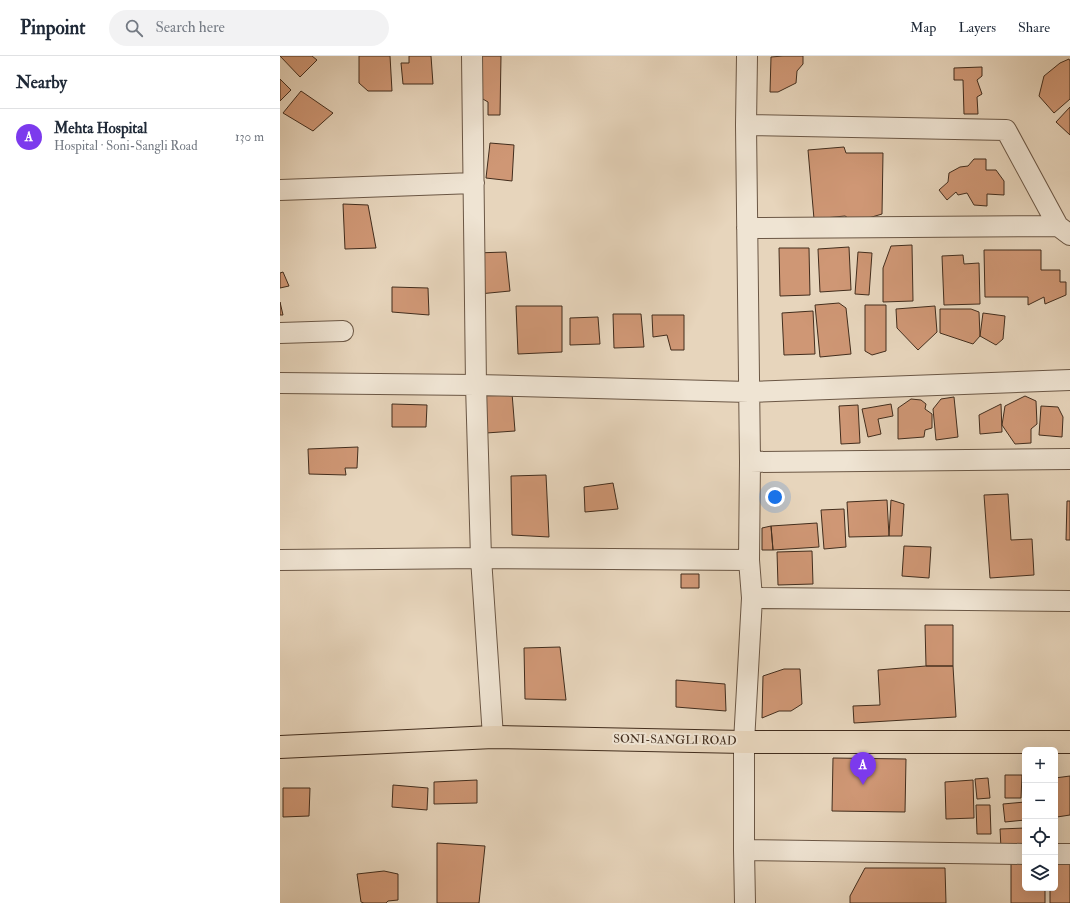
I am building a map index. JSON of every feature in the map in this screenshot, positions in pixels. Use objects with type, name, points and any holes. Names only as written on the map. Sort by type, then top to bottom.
[{"type":"main road","name":"SONI-SANGLI ROAD","points":[[280,747],[493,737],[744,742],[1070,742]]},
{"type":"street","points":[[472,56],[476,386],[481,558],[493,737]]},
{"type":"street","points":[[745,903],[744,742],[752,598],[749,560],[750,462],[746,125],[747,56]]},
{"type":"street","points":[[746,125],[1006,130],[1064,230]]},
{"type":"street","points":[[280,190],[474,183]]},
{"type":"street","points":[[747,228],[1064,230]]},
{"type":"street","points":[[280,333],[344,330]]},
{"type":"street","points":[[280,383],[749,392],[1070,380]]},
{"type":"street","points":[[750,462],[1070,460]]},
{"type":"street","points":[[280,560],[481,558],[749,560]]},
{"type":"street","points":[[752,598],[1070,601]]},
{"type":"street","points":[[744,850],[1022,854]]},
{"type":"street","points":[[1058,854],[1070,854]]},
{"type":"building","points":[[280,56],[312,56],[317,60],[300,77]]},
{"type":"building","points":[[359,56],[390,56],[392,91],[368,91],[359,83]]},
{"type":"building","points":[[409,56],[431,56],[433,84],[403,84],[401,63],[409,63]]},
{"type":"building","points":[[477,56],[501,56],[500,115],[488,115],[488,102],[476,95]]},
{"type":"building","points":[[803,56],[803,64],[797,71],[796,83],[778,92],[770,92],[771,57]]},
{"type":"building","points":[[1069,59],[1070,99],[1054,113],[1039,96],[1044,76],[1060,63]]},
{"type":"building","points":[[982,67],[982,76],[977,80],[982,94],[977,97],[978,114],[964,114],[963,80],[954,80],[954,68]]},
{"type":"building","points":[[280,79],[291,90],[280,101]]},
{"type":"building","points":[[301,91],[333,113],[313,131],[283,113]]},
{"type":"building","points":[[1070,107],[1070,135],[1056,122]]},
{"type":"building","points":[[490,143],[514,145],[512,181],[486,178]]},
{"type":"building","points":[[844,147],[846,153],[883,153],[882,214],[855,222],[845,216],[814,219],[808,150]]},
{"type":"building","points":[[974,159],[986,159],[986,170],[996,170],[1004,181],[1004,195],[987,194],[987,206],[974,205],[967,193],[958,195],[956,192],[947,200],[939,190],[948,182],[949,173],[960,167],[968,166]]},
{"type":"building","points":[[343,204],[368,205],[376,248],[345,249]]},
{"type":"building","points":[[912,245],[913,301],[883,302],[883,268],[891,246]]},
{"type":"building","points":[[849,247],[851,290],[820,292],[818,249]]},
{"type":"building","points":[[779,248],[809,248],[810,295],[780,296]]},
{"type":"building","points":[[984,250],[1041,250],[1041,270],[1060,270],[1060,282],[1066,282],[1066,295],[1045,304],[1044,297],[1028,305],[1028,297],[985,297]]},
{"type":"building","points":[[506,252],[510,291],[479,294],[475,253]]},
{"type":"building","points":[[858,252],[872,253],[869,295],[855,294]]},
{"type":"building","points":[[963,255],[964,264],[979,263],[980,304],[944,305],[942,256]]},
{"type":"building","points":[[283,272],[289,286],[280,288],[280,273]]},
{"type":"building","points":[[392,287],[428,288],[429,315],[392,312]]},
{"type":"building","points":[[280,302],[283,315],[280,315]]},
{"type":"building","points":[[839,303],[846,308],[851,354],[820,357],[815,305]]},
{"type":"building","points":[[865,305],[886,305],[886,351],[872,355],[865,351]]},
{"type":"building","points":[[516,306],[562,306],[562,352],[518,354]]},
{"type":"building","points":[[935,306],[937,332],[918,350],[897,328],[896,309]]},
{"type":"building","points":[[940,309],[971,309],[979,312],[980,336],[973,344],[940,333]]},
{"type":"building","points":[[813,311],[815,354],[784,355],[782,313]]},
{"type":"building","points":[[983,313],[1005,316],[1003,339],[996,345],[980,336]]},
{"type":"building","points":[[613,314],[641,314],[644,347],[614,348]]},
{"type":"building","points":[[652,315],[684,315],[684,350],[671,350],[667,335],[653,337]]},
{"type":"building","points":[[598,317],[600,344],[570,345],[570,318]]},
{"type":"building","points":[[512,393],[515,431],[486,433],[484,395]]},
{"type":"building","points":[[1025,396],[1036,401],[1037,424],[1031,429],[1031,443],[1015,444],[1002,425],[1005,406]]},
{"type":"building","points":[[954,397],[958,437],[936,440],[933,409],[941,399]]},
{"type":"building","points":[[911,399],[921,400],[926,404],[925,409],[932,414],[932,428],[925,430],[924,437],[898,439],[898,408]]},
{"type":"building","points":[[392,404],[427,405],[426,427],[392,427]]},
{"type":"building","points":[[891,404],[893,416],[878,419],[881,434],[868,437],[862,409]]},
{"type":"building","points":[[1001,404],[1002,432],[980,434],[979,415]]},
{"type":"building","points":[[858,405],[860,443],[841,444],[839,406]]},
{"type":"building","points":[[1041,406],[1058,407],[1063,417],[1062,437],[1039,435]]},
{"type":"building","points":[[358,447],[357,468],[345,468],[346,475],[309,474],[308,449]]},
{"type":"building","points":[[546,475],[549,537],[512,535],[511,476]]},
{"type":"building","points":[[613,483],[618,509],[585,512],[584,487]]},
{"type":"building","points":[[1008,494],[1011,540],[1032,539],[1034,575],[990,578],[984,495]]},
{"type":"building","points":[[887,500],[889,536],[849,537],[847,502]]},
{"type":"building","points":[[891,500],[904,504],[902,536],[889,536]]},
{"type":"building","points":[[1067,501],[1070,501],[1070,540],[1066,540]]},
{"type":"building","points":[[844,509],[846,547],[824,549],[821,510]]},
{"type":"building","points":[[817,523],[819,547],[773,550],[771,526]]},
{"type":"building","points":[[771,526],[773,550],[762,550],[762,528]]},
{"type":"building","points":[[904,546],[931,547],[929,578],[902,576]]},
{"type":"building","points":[[812,551],[813,584],[778,585],[777,552]]},
{"type":"building","points":[[681,574],[699,574],[699,588],[681,588]]},
{"type":"building","points":[[925,625],[953,625],[953,666],[926,666]]},
{"type":"building","points":[[560,647],[566,700],[525,699],[524,648]]},
{"type":"building","points":[[926,666],[953,666],[956,717],[854,723],[853,706],[880,705],[878,670]]},
{"type":"building","points":[[784,669],[800,669],[802,704],[791,711],[779,711],[762,718],[763,676]]},
{"type":"building","points":[[676,680],[725,684],[726,711],[676,707]]},
{"type":"building","points":[[833,758],[906,759],[905,812],[832,811]]},
{"type":"building","points":[[1005,775],[1022,775],[1021,798],[1005,798]]},
{"type":"building","points":[[1070,776],[1070,815],[1058,817],[1058,778]]},
{"type":"building","points":[[988,778],[990,798],[977,799],[975,779]]},
{"type":"building","points":[[477,780],[477,803],[434,804],[434,782]]},
{"type":"building","points":[[973,780],[974,818],[946,819],[945,782]]},
{"type":"building","points":[[393,785],[428,788],[427,810],[392,807]]},
{"type":"building","points":[[283,788],[310,788],[309,816],[283,817]]},
{"type":"building","points":[[1022,802],[1022,820],[1005,822],[1003,804]]},
{"type":"building","points":[[976,805],[990,805],[991,834],[977,834]]},
{"type":"building","points":[[1022,828],[1022,847],[1001,848],[1000,829]]},
{"type":"building","points":[[437,843],[485,846],[479,903],[437,903]]},
{"type":"building","points":[[1011,859],[1022,859],[1022,891],[1045,891],[1045,903],[1011,903]]},
{"type":"building","points":[[1058,859],[1070,859],[1070,903],[1050,903],[1050,891],[1058,891]]},
{"type":"building","points":[[865,868],[945,868],[946,903],[850,903],[850,896]]},
{"type":"building","points":[[384,871],[398,874],[398,900],[388,901],[386,903],[361,902],[357,874]]},
{"type":"place","name":"Mehta Hospital","points":[[863,785]]}]
